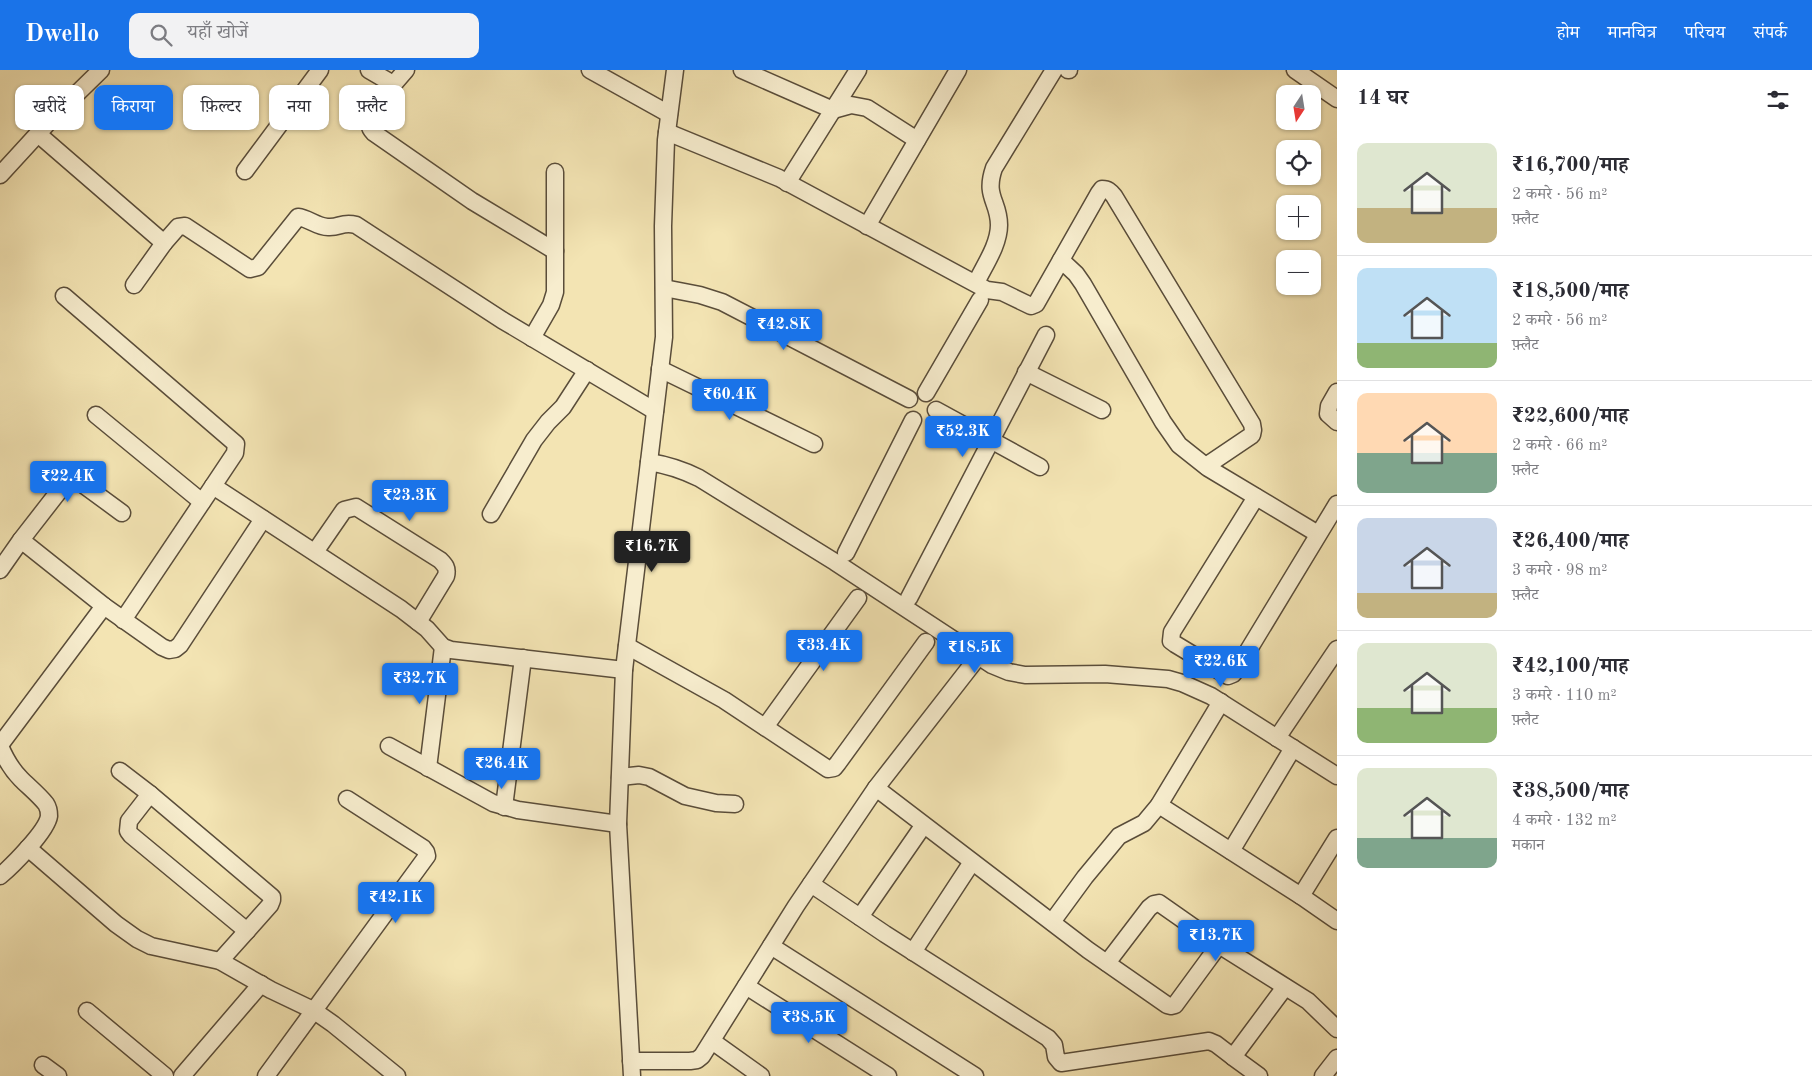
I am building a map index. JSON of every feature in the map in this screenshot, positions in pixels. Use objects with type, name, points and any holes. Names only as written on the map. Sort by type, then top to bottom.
[{"type":"street","points":[[0,175],[101,70]]},
{"type":"street","points":[[245,171],[320,70]]},
{"type":"street","points":[[369,70],[393,84]]},
{"type":"street","points":[[406,70],[393,84],[372,116],[369,124],[374,133],[472,202],[555,251]]},
{"type":"street","points":[[590,70],[669,114]]},
{"type":"street","points":[[675,70],[667,132],[663,226],[664,337],[624,670],[618,824],[632,1069],[697,1060],[702,1056],[811,884],[876,788],[978,657]]},
{"type":"street","points":[[742,70],[833,110],[851,106],[867,108],[917,140]]},
{"type":"street","points":[[787,182],[858,70]]},
{"type":"street","points":[[867,226],[958,70]]},
{"type":"street","points":[[926,393],[978,292],[994,245],[999,224],[990,194],[990,184],[994,168],[1054,70]]},
{"type":"street","points":[[1295,70],[1312,75],[1337,99]]},
{"type":"street","points":[[667,132],[787,182],[867,226],[978,292],[987,290],[1002,292],[1034,306],[1099,193],[1106,189],[1110,191],[1252,424],[1254,430],[1252,435],[1206,466]]},
{"type":"street","points":[[38,134],[164,243]]},
{"type":"street","points":[[532,338],[552,306],[555,292],[555,172]]},
{"type":"street","points":[[134,285],[178,227],[185,226],[250,269],[254,269],[258,267],[298,217],[332,228],[344,223],[350,223],[532,338],[656,411]]},
{"type":"street","points":[[1061,260],[1076,274],[1083,284],[1163,422],[1179,445],[1206,466],[1318,534]]},
{"type":"street","points":[[664,288],[700,295],[722,302],[909,399]]},
{"type":"street","points":[[64,296],[236,444],[235,453],[123,620]]},
{"type":"street","points":[[910,598],[990,439],[1046,335]]},
{"type":"street","points":[[660,369],[814,444]]},
{"type":"street","points":[[491,514],[534,440],[563,407],[587,370]]},
{"type":"street","points":[[1026,372],[1102,410]]},
{"type":"street","points":[[1337,392],[1328,410],[1328,414],[1337,422]]},
{"type":"street","points":[[916,393],[926,393],[934,400],[935,415],[927,422],[922,423],[913,420],[909,417],[906,408],[909,399],[916,393]]},
{"type":"street","points":[[936,410],[1040,467]]},
{"type":"street","points":[[96,415],[202,502]]},
{"type":"street","points":[[846,553],[913,420]]},
{"type":"street","points":[[649,462],[665,465],[699,478],[834,562],[978,657],[1008,672],[1025,675],[1106,674],[1168,679],[1193,687],[1221,702],[1337,776]]},
{"type":"street","points":[[0,570],[70,477],[73,477],[122,513]]},
{"type":"street","points":[[213,486],[401,609],[418,622],[443,647],[451,650],[624,670]]},
{"type":"street","points":[[1256,497],[1172,632],[1172,641],[1228,676],[1237,669],[1337,504]]},
{"type":"street","points":[[315,552],[344,510],[356,506],[440,560],[447,571],[446,576],[418,622]]},
{"type":"street","points":[[21,540],[104,606],[169,650],[175,649],[180,645],[263,519]]},
{"type":"street","points":[[765,727],[858,598]]},
{"type":"street","points":[[3,870],[28,848],[49,815],[46,805],[18,777],[5,758],[0,746],[104,606]]},
{"type":"street","points":[[627,646],[724,700],[828,769],[834,768],[926,642]]},
{"type":"street","points":[[428,768],[443,647]]},
{"type":"street","points":[[504,807],[523,658]]},
{"type":"street","points":[[1277,738],[1334,658]]},
{"type":"street","points":[[1193,687],[1201,660]]},
{"type":"street","points":[[1193,687],[1215,669]]},
{"type":"street","points":[[1052,922],[1085,877],[1119,836],[1144,823],[1159,805],[1221,702]]},
{"type":"street","points":[[389,746],[493,803],[504,807],[618,824]]},
{"type":"street","points":[[1231,851],[1293,748]]},
{"type":"street","points":[[120,771],[272,897],[270,905],[220,961]]},
{"type":"street","points":[[620,777],[639,775],[649,777],[685,796],[716,804],[735,804]]},
{"type":"street","points":[[876,788],[923,826],[1052,922],[1171,1006],[1177,1002],[1219,945]]},
{"type":"street","points":[[150,794],[129,821],[128,831],[247,931]]},
{"type":"street","points":[[266,1076],[427,856],[423,848],[347,799]]},
{"type":"street","points":[[1159,805],[1337,921]]},
{"type":"street","points":[[860,918],[923,826]]},
{"type":"street","points":[[1301,896],[1337,838]]},
{"type":"street","points":[[28,848],[136,939],[151,946],[220,961],[313,1010],[397,1076]]},
{"type":"street","points":[[913,952],[972,862]]},
{"type":"street","points":[[811,884],[860,918],[1048,1038],[1054,1045],[1058,1061],[1061,1063],[1209,1041],[1216,1044],[1259,1076]]},
{"type":"street","points":[[1108,963],[1149,908],[1159,903],[1219,945],[1314,1006],[1337,1029]]},
{"type":"street","points":[[771,946],[975,1076]]},
{"type":"street","points":[[182,1076],[261,984]]},
{"type":"street","points":[[746,986],[888,1076]]},
{"type":"street","points":[[1233,1057],[1285,987]]},
{"type":"street","points":[[87,1011],[164,1076]]},
{"type":"street","points":[[712,1042],[761,1076]]},
{"type":"street","points":[[1323,1076],[1337,1058]]},
{"type":"street","points":[[43,1064],[58,1076]]}]
